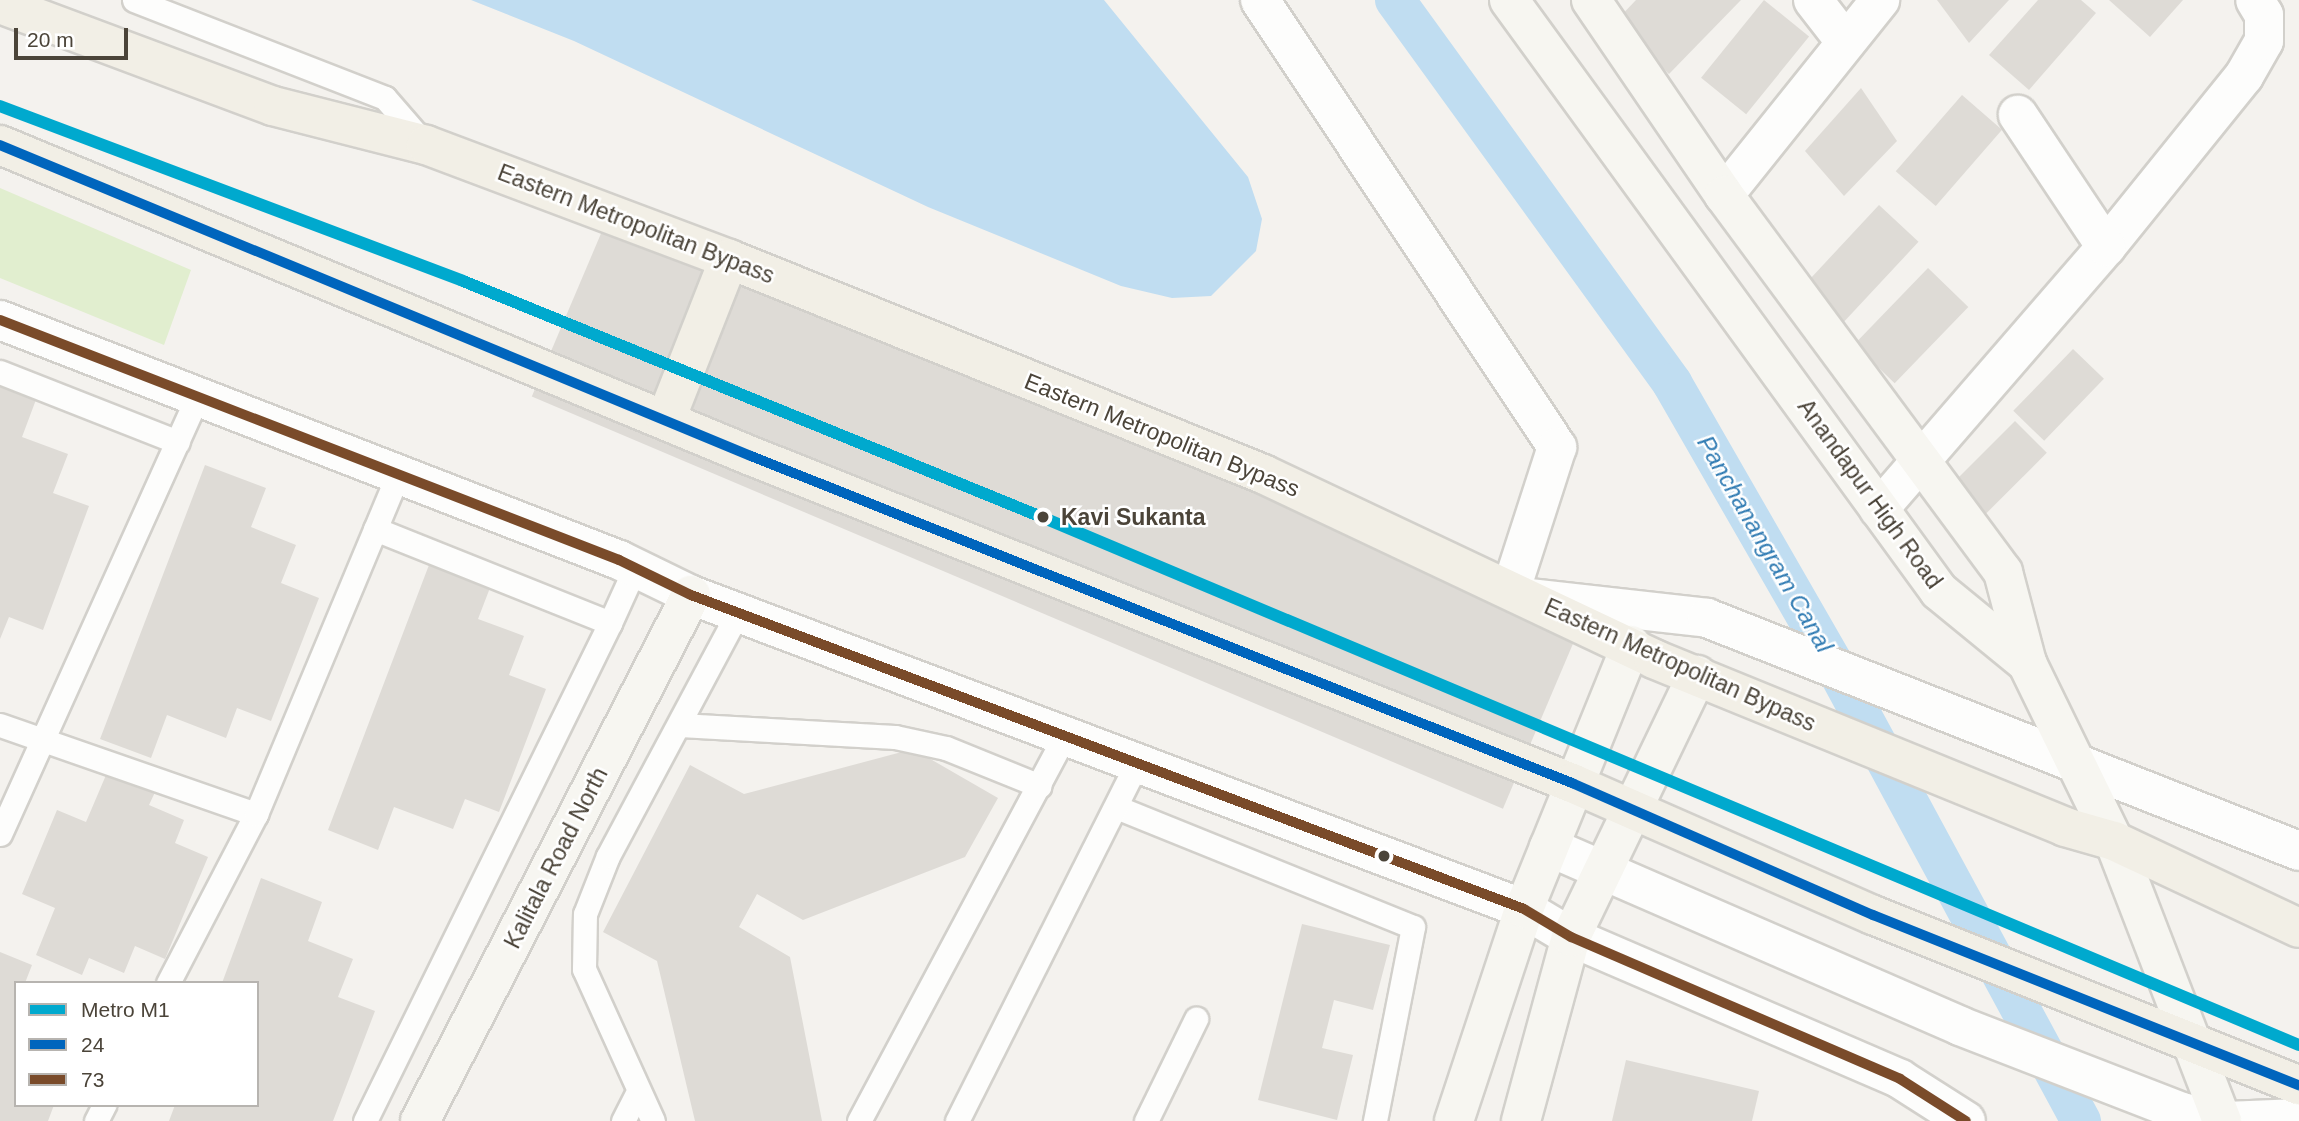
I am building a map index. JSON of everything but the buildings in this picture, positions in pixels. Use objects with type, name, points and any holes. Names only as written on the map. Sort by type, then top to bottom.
[{"type":"main road","name":"Anandapur High Road","points":[[1509,0],[1939,591],[2026,663]]},
{"type":"main road","points":[[1591,0],[1724,195],[1926,462],[2003,572],[2026,663],[2069,758],[2114,841],[2189,1040],[2223,1121]]},
{"type":"main road","name":"Eastern Metropolitan Bypass","points":[[0,4],[273,106],[426,145],[729,259],[1263,474],[1757,703],[2065,827],[2114,841],[2299,928]]},
{"type":"main road","points":[[0,145],[666,419],[1572,783],[1873,915],[2299,1086]]},
{"type":"main road","points":[[666,419],[729,259]]},
{"type":"main road","name":"Kalitala Road North","points":[[420,1121],[691,595]]},
{"type":"main road","points":[[1454,1121],[1524,909],[1572,783],[1631,645]]},
{"type":"main road","points":[[1521,1121],[1571,937],[1697,676]]},
{"type":"street","points":[[1260,0],[1557,446],[1521,593],[1707,618],[1985,724],[2299,850]]},
{"type":"street","points":[[1813,0],[1844,40]]},
{"type":"street","points":[[1724,195],[1844,40],[1880,0]]},
{"type":"street","points":[[1879,509],[1926,462],[2106,247],[2244,76],[2264,41],[2263,15],[2255,0]]},
{"type":"street","points":[[2018,115],[2106,247]]},
{"type":"street","points":[[0,320],[200,394],[635,568],[691,595],[1524,909],[1571,937],[1888,1074],[1965,1121]]},
{"type":"street","points":[[1549,847],[1960,1026],[2182,1112],[2223,1121],[2299,1118]]},
{"type":"lane","points":[[134,0],[385,98],[426,145]]},
{"type":"lane","points":[[0,372],[178,442]]},
{"type":"lane","points":[[0,834],[45,743],[200,394]]},
{"type":"lane","points":[[169,981],[256,814],[398,474]]},
{"type":"lane","points":[[375,529],[610,623]]},
{"type":"lane","points":[[365,1121],[635,568]]},
{"type":"lane","points":[[653,1121],[636,1096],[584,969],[585,914],[608,856],[738,613]]},
{"type":"lane","points":[[0,724],[45,743],[256,814]]},
{"type":"lane","points":[[680,725],[895,737],[946,748],[1040,786]]},
{"type":"lane","points":[[859,1121],[1065,735]]},
{"type":"lane","points":[[957,1121],[1137,763]]},
{"type":"lane","points":[[1116,807],[1413,927],[1375,1121]]},
{"type":"lane","points":[[1146,1121],[1196,1019]]},
{"type":"lane","points":[[623,1121],[636,1096]]},
{"type":"green space","points":[[0,188],[191,270],[164,345],[0,278]]},
{"type":"water","points":[[471,0],[1104,0],[1248,177],[1262,219],[1256,251],[1211,296],[1172,298],[1121,286],[928,207],[574,41]]},
{"type":"waterway","name":"Panchanangram Canal","points":[[1395,0],[1672,383],[1837,670],[2081,1121]]},
{"type":"metro line","name":"M1","points":[[0,106],[463,281],[1044,518],[2299,1045]]},
{"type":"transit line","name":"24","points":[[0,145],[751,456],[1572,783],[1873,915],[2299,1085]]},
{"type":"transit line","name":"73","points":[[0,320],[619,560],[691,595],[1524,909],[1571,937],[1900,1079],[1966,1121]]},
{"type":"place","name":"Kavi Sukanta","points":[[1043,517]]}]
